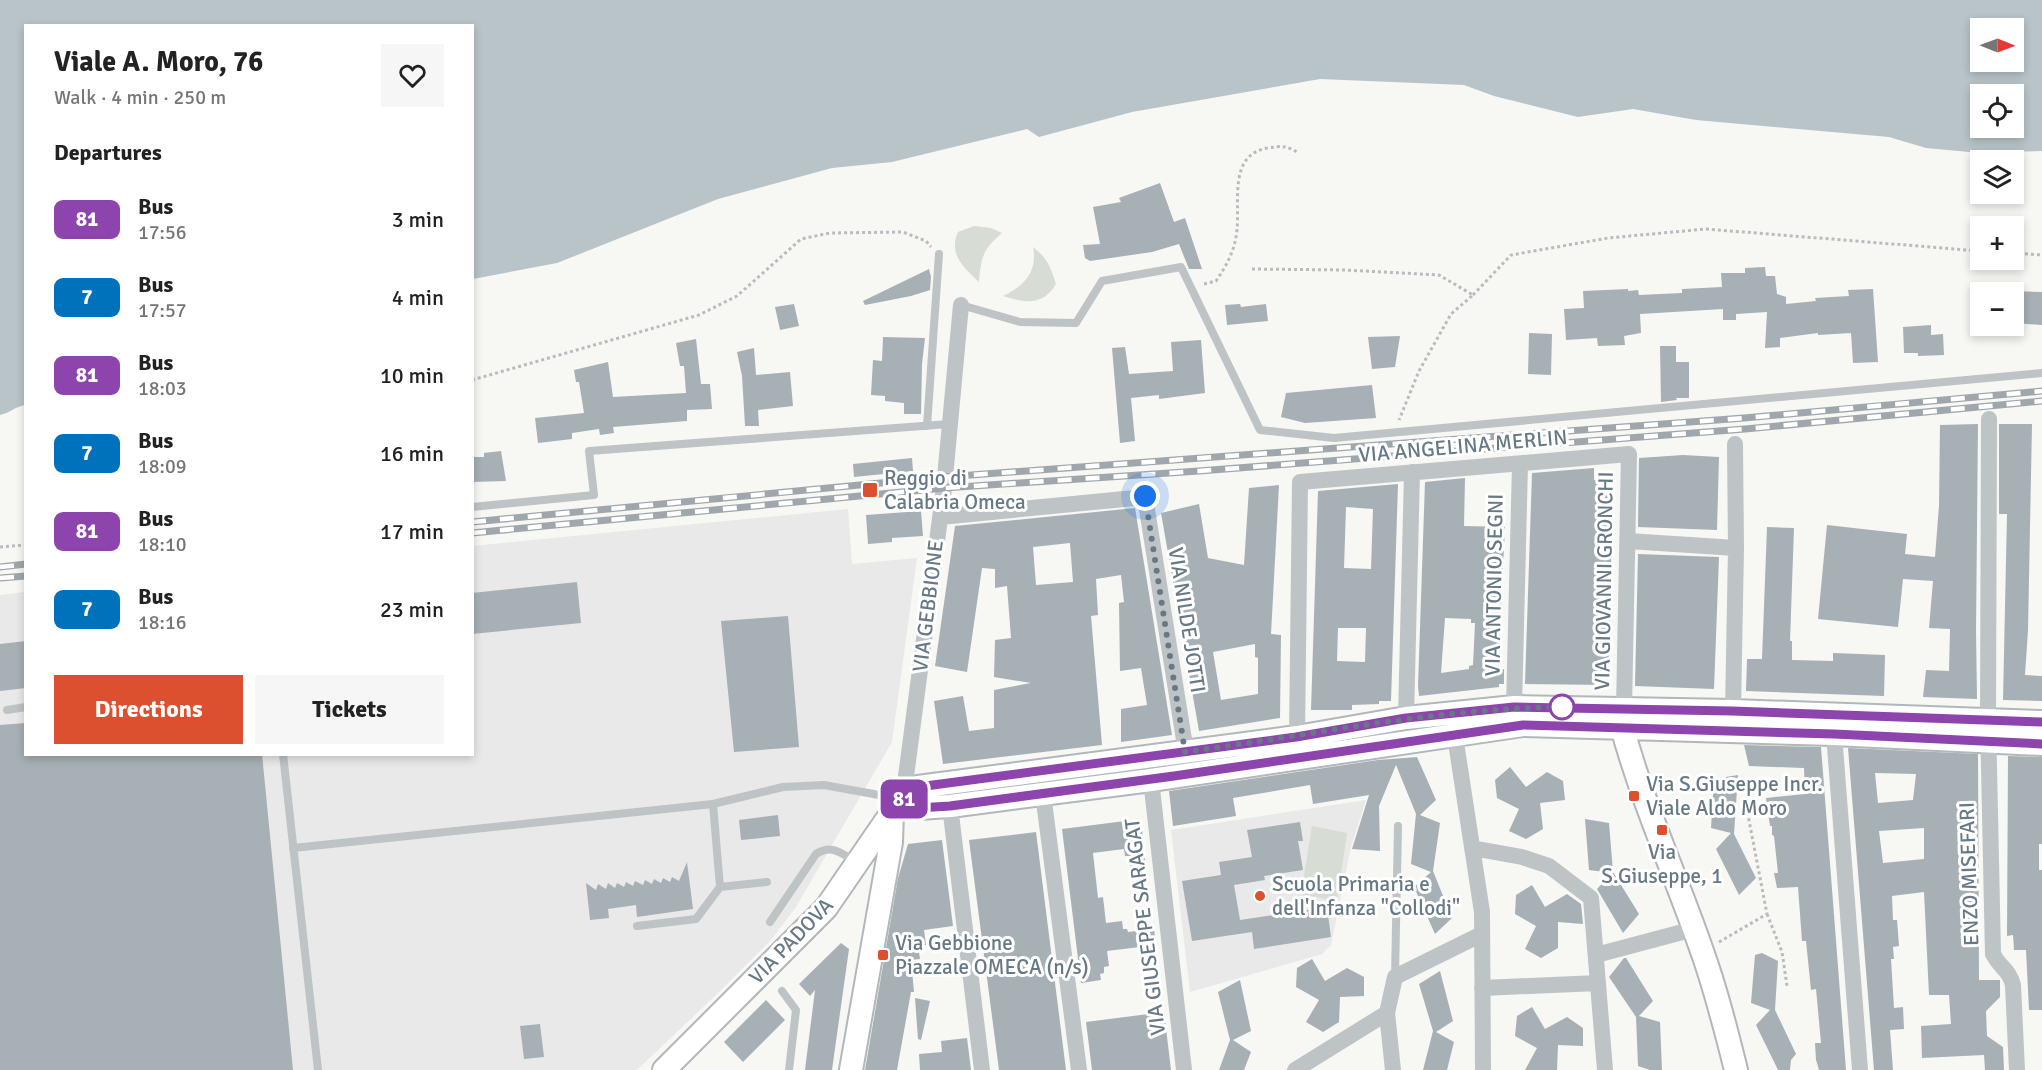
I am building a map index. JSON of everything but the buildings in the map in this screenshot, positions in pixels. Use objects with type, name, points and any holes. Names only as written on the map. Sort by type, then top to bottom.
[{"type":"street","name":"VIA GEBBIONE","points":[[851,1070],[898,806],[940,517],[961,305]]},
{"type":"street","name":"ENZO MISEFARI","points":[[1989,420],[1988,720],[1993,954],[1997,962],[2010,975],[2013,985],[2017,1070]]},
{"type":"street","points":[[1732,711],[1736,548],[1735,444]]},
{"type":"street","name":"VIA ANGELINA MERLIN","points":[[1296,737],[1300,482],[1629,454]]},
{"type":"street","name":"VIA GIOVANNI GRONCHI","points":[[1623,718],[1629,454]]},
{"type":"street","name":"VIA ANTONIO SEGNI","points":[[1514,707],[1520,464]]},
{"type":"street","points":[[1406,718],[1412,472]]},
{"type":"street","name":"VIA NILDE JOTTI","points":[[940,517],[1145,496],[1185,752]]},
{"type":"street","points":[[1628,541],[1736,548]]},
{"type":"street","points":[[898,806],[918,787],[1296,737],[1406,718],[1514,707],[1834,734],[2042,744]]},
{"type":"street","points":[[898,806],[918,808],[950,806],[1043,794],[1523,725],[1732,711],[2042,722]]},
{"type":"street","points":[[1623,718],[1634,769],[1702,951],[1736,1070]]},
{"type":"street","points":[[1834,734],[1860,1070]]},
{"type":"street","points":[[1455,736],[1482,912],[1483,1070]]},
{"type":"street","name":"VIA GIUSEPPE SARAGAT","points":[[1150,780],[1184,1070]]},
{"type":"street","points":[[1043,794],[1079,1070]]},
{"type":"street","name":"VIA PADOVA","points":[[664,1070],[826,908],[898,806]]},
{"type":"street","points":[[950,806],[981,1070]]},
{"type":"street","points":[[1472,848],[1522,857],[1549,866],[1591,898],[1598,983],[1601,1067]]},
{"type":"street","points":[[1596,954],[1694,929]]},
{"type":"street","points":[[1393,1070],[1387,1012],[1395,977],[1482,934]]},
{"type":"street","points":[[1482,988],[1598,983]]},
{"type":"street","points":[[1295,1070],[1387,1012]]},
{"type":"lane","points":[[927,426],[939,254]]},
{"type":"lane","points":[[961,305],[1020,322],[1076,323],[1102,280],[1181,267],[1260,430],[1334,438],[2042,373]]},
{"type":"lane","points":[[474,507],[594,495],[588,451],[949,424]]},
{"type":"lane","points":[[8,710],[24,708]]},
{"type":"lane","points":[[283,756],[318,1070]]},
{"type":"lane","points":[[293,848],[713,804],[783,787],[824,785],[898,806]]},
{"type":"lane","points":[[637,926],[696,919],[720,887],[713,804]]},
{"type":"lane","points":[[1395,977],[1398,826]]},
{"type":"lane","points":[[770,922],[816,854],[825,849],[831,849],[858,862]]},
{"type":"lane","points":[[720,887],[767,882]]},
{"type":"lane","points":[[782,991],[796,1010],[789,1070]]},
{"type":"path","points":[[1190,286],[1216,281],[1231,259],[1237,230],[1239,176],[1246,160],[1259,149],[1285,145],[1299,153]]},
{"type":"path","points":[[1394,433],[1419,371],[1451,314],[1473,295],[1511,255],[1608,238],[1706,229],[1970,250]]},
{"type":"path","points":[[474,379],[699,315],[737,296],[801,239],[830,233],[903,232],[926,241],[939,254]]},
{"type":"path","points":[[2024,254],[2042,255]]},
{"type":"path","points":[[1252,269],[1345,270],[1439,275],[1473,295]]},
{"type":"path","points":[[0,547],[24,545]]},
{"type":"path","points":[[1747,810],[1767,914],[1782,952],[1787,986]]},
{"type":"path","points":[[1702,951],[1767,914]]},
{"type":"shaded area","points":[[0,0],[2042,0],[2042,151],[1970,150],[1970,152],[1926,148],[1889,137],[1696,120],[1633,109],[1578,117],[1494,96],[1464,85],[1320,79],[1132,112],[1039,137],[1027,129],[892,162],[832,168],[718,199],[557,263],[474,279],[474,24],[24,24],[24,405],[0,415]]},
{"type":"shaded area","points":[[974,226],[991,228],[1002,233],[984,254],[979,282],[963,266],[955,247],[958,232]]},
{"type":"shaded area","points":[[1033,247],[1048,263],[1056,284],[1045,296],[1033,301],[1003,296],[1017,288],[1028,277],[1033,264]]},
{"type":"shaded area","points":[[848,509],[852,564],[917,558],[892,742],[796,907],[771,940],[637,1070],[0,1070],[0,595],[24,592],[24,756],[474,756],[474,546]]},
{"type":"shaded area","name":"Scuola Primaria e dell'Infanza \"Collodi\"","points":[[1366,800],[1351,847],[1331,945],[1322,954],[1190,992],[1171,830]]},
{"type":"shaded area","points":[[1312,826],[1347,833],[1337,901],[1301,894]]},
{"type":"railway","points":[[474,522],[944,477],[1744,418],[2042,391]]},
{"type":"railway","points":[[474,533],[944,488],[1745,429],[2042,401]]},
{"type":"railway","points":[[0,567],[24,564]]},
{"type":"railway","points":[[0,578],[24,576]]},
{"type":"bus line","name":"81","points":[[2042,722],[1732,711],[1514,707],[1406,718],[1296,737],[918,787],[903,799],[918,808],[950,806],[1523,725],[1834,734],[2042,744]]},
{"type":"place","name":"Reggio di Calabria Omeca","points":[[870,490]]},
{"type":"place","name":"Via S.Giuseppe Incr. Viale Aldo Moro","points":[[1634,796]]},
{"type":"place","name":"Via S.Giuseppe, 1","points":[[1662,830]]},
{"type":"place","name":"Scuola Primaria e dell'Infanza \"Collodi\"","points":[[1260,896]]},
{"type":"place","name":"Via Gebbione Piazzale OMECA (n/s)","points":[[883,955]]},
{"type":"route","points":[[1145,496],[1185,752],[1296,737],[1406,718],[1514,707],[1565,707],[1562,707]]}]
